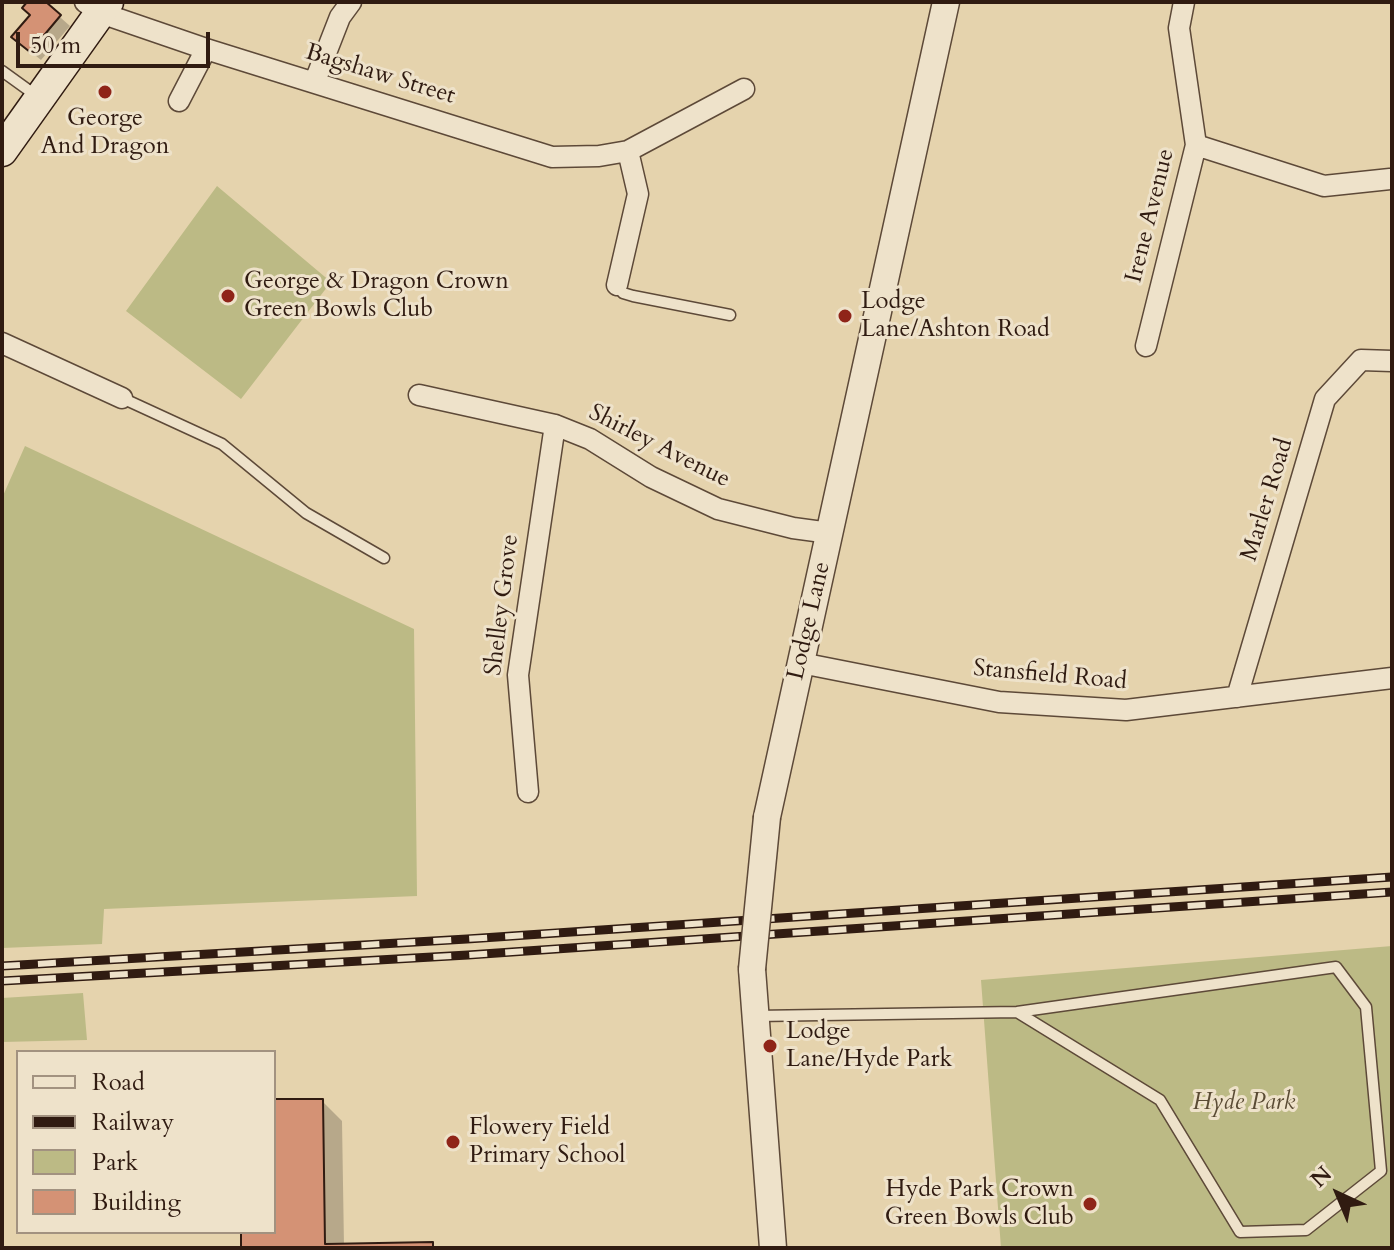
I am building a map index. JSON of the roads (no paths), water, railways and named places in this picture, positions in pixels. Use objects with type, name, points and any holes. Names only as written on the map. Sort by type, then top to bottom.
[{"type":"main road","points":[[2,151],[40,99],[98,6]]},
{"type":"street","points":[[315,81],[340,17],[351,2]]},
{"type":"street","name":"Lodge Lane","points":[[773,1248],[752,969],[767,817],[946,2]]},
{"type":"street","name":"Irene Avenue","points":[[1146,346],[1196,145],[1179,28],[1184,2]]},
{"type":"street","name":"Bagshaw Street","points":[[98,6],[206,49],[552,157],[599,156],[628,151],[744,89]]},
{"type":"street","points":[[179,101],[206,49]]},
{"type":"street","points":[[1196,145],[1324,186],[1390,179]]},
{"type":"street","points":[[617,285],[638,194],[628,151]]},
{"type":"street","points":[[2,343],[122,398]]},
{"type":"street","name":"Marler Road","points":[[1237,697],[1325,399],[1361,360],[1392,361]]},
{"type":"street","name":"Shirley Avenue","points":[[419,395],[555,425],[590,439],[651,477],[718,509],[793,528],[830,533]]},
{"type":"street","name":"Shelley Grove","points":[[528,792],[518,675],[555,425]]},
{"type":"street","name":"Stansfield Road","points":[[801,663],[999,702],[1126,710],[1392,678]]},
{"type":"lane","points":[[2,71],[40,99]]},
{"type":"lane","points":[[617,285],[623,293],[633,296],[730,315]]},
{"type":"lane","points":[[122,398],[222,444],[306,513],[384,558]]},
{"type":"lane","points":[[754,1017],[1017,1012],[1336,967],[1366,1007],[1381,1171],[1306,1230],[1240,1232],[1160,1100],[1017,1012]]},
{"type":"railway","points":[[2,966],[467,939],[1392,877]]},
{"type":"railway","points":[[2,981],[468,955],[1392,892]]},
{"type":"place","name":"George And Dragon","points":[[105,92]]},
{"type":"place","name":"George & Dragon Crown Green Bowls Club","points":[[228,296]]},
{"type":"place","name":"Lodge Lane/Ashton Road","points":[[845,316]]},
{"type":"place","name":"Lodge Lane/Hyde Park","points":[[770,1046]]},
{"type":"place","name":"Flowery Field Primary School","points":[[453,1142]]},
{"type":"place","name":"Hyde Park Crown Green Bowls Club","points":[[1090,1204]]},
{"type":"park label","name":"Hyde Park","points":[[1244,1103]]}]
